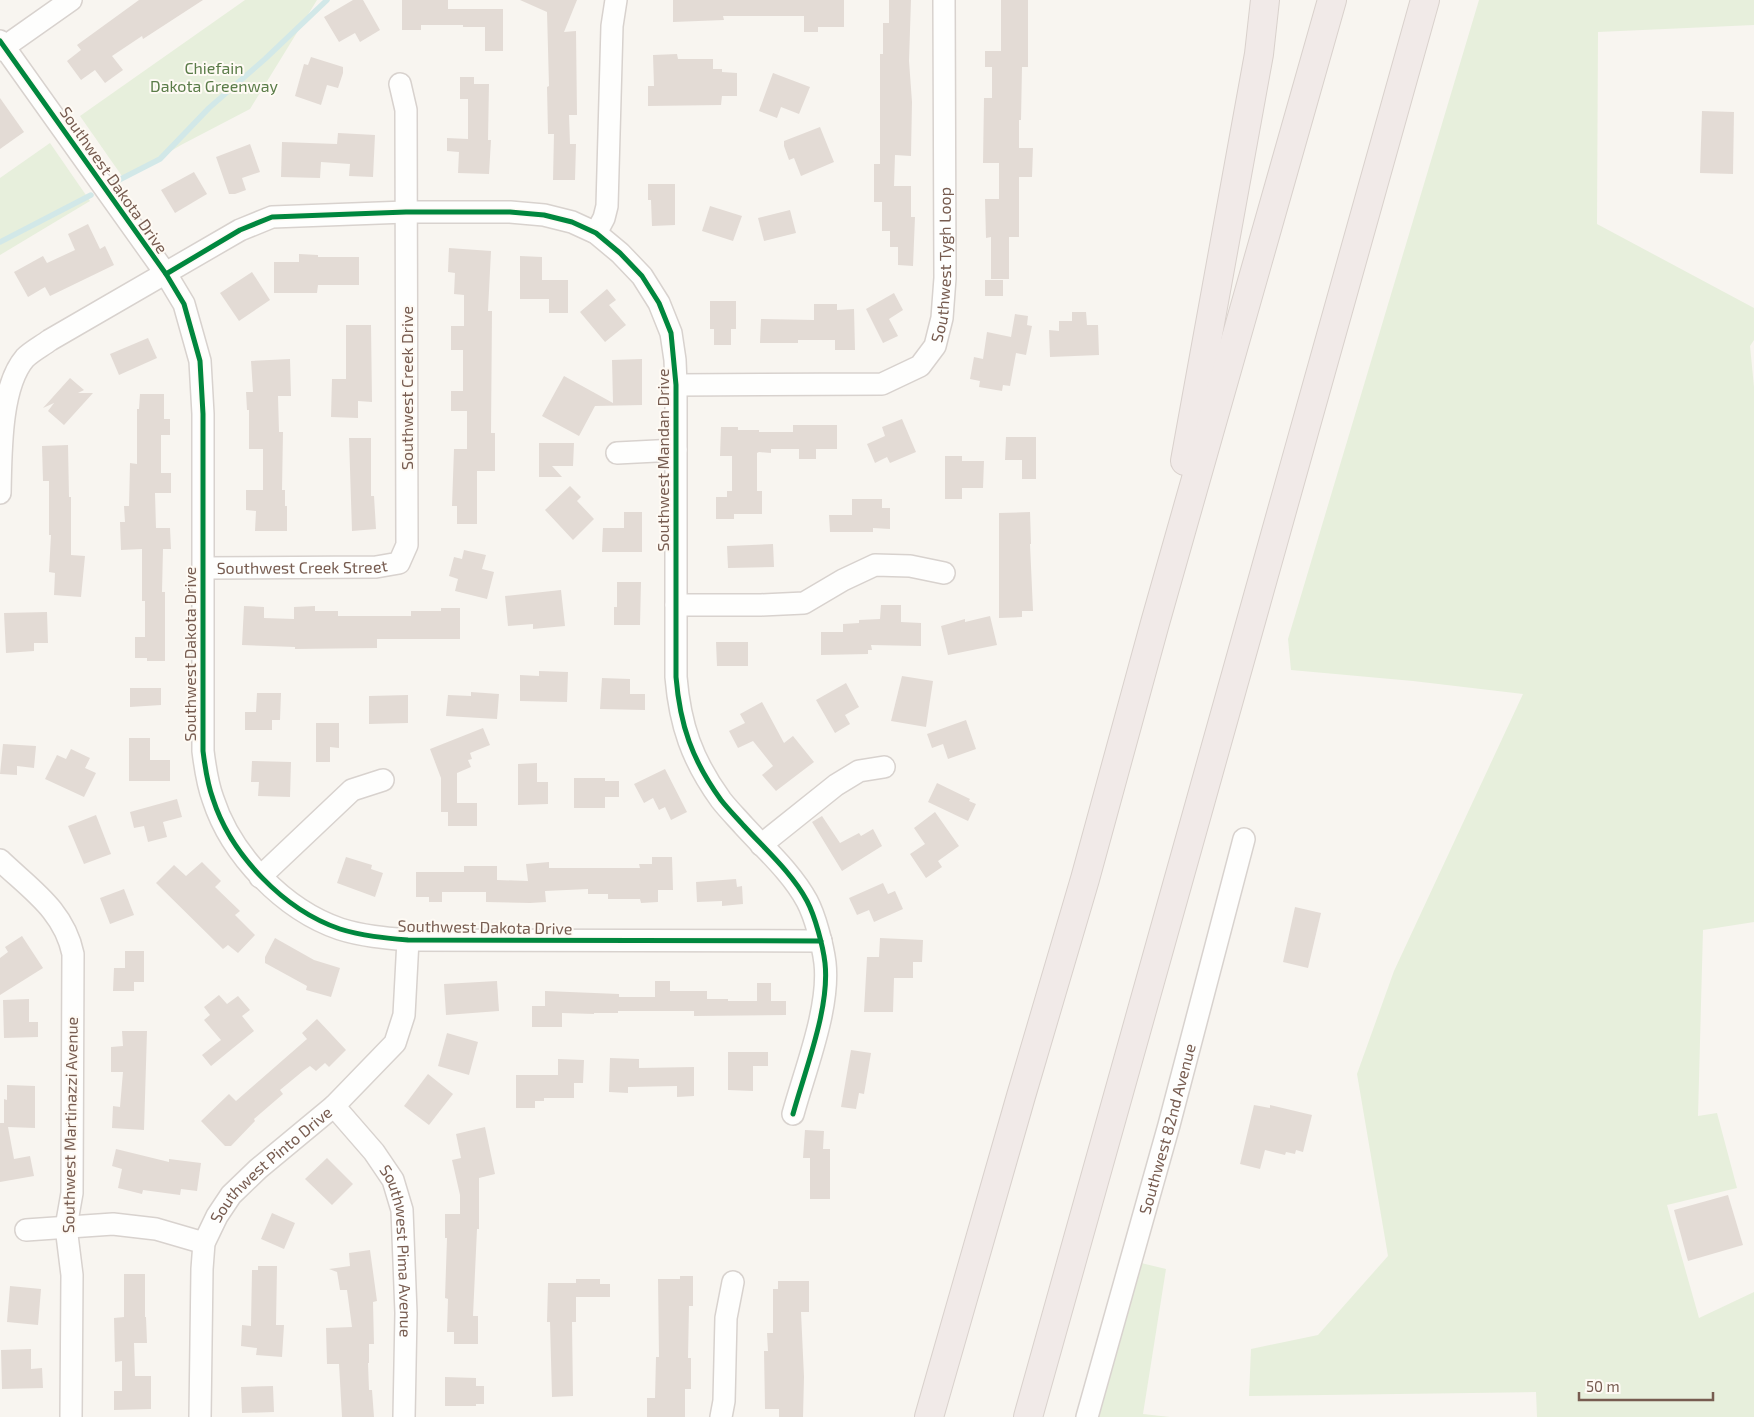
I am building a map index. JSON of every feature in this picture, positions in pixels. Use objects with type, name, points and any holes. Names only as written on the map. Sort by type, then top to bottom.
[{"type":"highway","points":[[1155,623],[1259,54],[1265,0]]},
{"type":"highway","points":[[929,1417],[1021,1096],[1086,879],[1155,623],[1332,0]]},
{"type":"highway","points":[[1028,1417],[1425,0]]},
{"type":"street","points":[[1,46],[71,0]]},
{"type":"street","points":[[596,233],[604,218],[607,206],[612,26],[616,0]]},
{"type":"street","name":"Southwest Tygh Loop","points":[[676,385],[882,384],[920,366],[935,346],[942,318],[945,278],[944,0]]},
{"type":"street","name":"Southwest Dakota Drive","points":[[1,46],[166,274],[184,304],[200,361],[203,423],[203,750],[207,778],[213,800],[228,832],[260,877],[282,897],[311,917],[340,929],[366,936],[408,940],[821,941]]},
{"type":"street","name":"Southwest Creek Drive","points":[[399,562],[407,545],[406,110],[400,84]]},
{"type":"street","name":"Southwest Mandan Drive","points":[[0,493],[3,398],[11,378],[24,359],[50,340],[240,230],[272,217],[406,212],[510,212],[536,214],[572,222],[596,233],[620,253],[642,276],[659,303],[671,332],[676,385],[676,677],[678,703],[685,732],[695,758],[721,800],[791,878],[808,902],[821,941],[825,964],[823,1010],[793,1114]]},
{"type":"street","name":"Southwest Mandan Drive","points":[[617,453],[676,450]]},
{"type":"street","name":"Southwest Creek Street","points":[[203,568],[376,567],[399,562]]},
{"type":"street","points":[[676,605],[761,605],[804,602],[875,565],[910,566],[944,573]]},
{"type":"street","points":[[761,845],[836,786],[859,771],[884,767]]},
{"type":"street","points":[[260,877],[352,790],[383,780]]},
{"type":"street","name":"Southwest 82nd Avenue","points":[[1087,1417],[1168,1125],[1244,839]]},
{"type":"street","name":"Southwest Martinazzi Avenue","points":[[0,860],[54,912],[64,926],[71,947],[72,1193],[66,1227],[72,1275],[71,1417]]},
{"type":"street","name":"Southwest Pinto Drive","points":[[200,1417],[204,1243],[217,1216],[232,1196],[258,1169],[334,1106],[395,1043],[404,1015],[408,940]]},
{"type":"street","name":"Southwest Pima Avenue","points":[[334,1106],[374,1152],[393,1180],[402,1210],[406,1313],[404,1417]]},
{"type":"street","points":[[26,1230],[113,1224],[156,1229],[204,1243]]},
{"type":"street","points":[[720,1417],[724,1401],[726,1318],[733,1282]]},
{"type":"green space","name":"Chiefain Dakota Greenway","points":[[245,0],[317,0],[250,109],[181,145],[124,179],[80,116]]},
{"type":"green space","points":[[1479,0],[1754,0],[1754,25],[1598,32],[1597,224],[1754,308],[1754,340],[1750,346],[1754,387],[1754,922],[1703,930],[1698,1116],[1717,1113],[1737,1188],[1667,1205],[1699,1318],[1754,1292],[1754,1417],[1537,1417],[1536,1392],[1249,1396],[1251,1349],[1318,1335],[1388,1256],[1357,1074],[1394,971],[1523,694],[1413,681],[1291,670],[1288,639]]},
{"type":"green space","points":[[50,143],[90,201],[0,255],[0,178]]},
{"type":"green space","points":[[1137,1262],[1166,1269],[1143,1414],[1170,1417],[1096,1417]]},
{"type":"building","points":[[139,0],[203,0],[143,39],[142,36],[112,56],[123,70],[105,83],[95,70],[81,80],[67,61],[81,50],[77,45]]},
{"type":"building","points":[[353,0],[363,0],[380,30],[360,42],[355,33],[339,42],[324,17]]},
{"type":"building","points":[[402,0],[448,0],[448,9],[503,9],[503,51],[485,51],[485,27],[421,25],[421,30],[402,30]]},
{"type":"building","points":[[520,0],[577,0],[564,32],[576,31],[577,115],[569,115],[570,144],[576,144],[575,180],[553,180],[554,134],[548,134],[547,12]]},
{"type":"building","points":[[673,0],[844,0],[844,27],[818,27],[818,32],[804,32],[804,16],[723,16],[724,20],[673,22]]},
{"type":"building","points":[[889,0],[911,0],[909,61],[912,102],[911,156],[895,155],[894,186],[911,186],[911,217],[915,217],[913,266],[898,265],[898,247],[890,247],[890,231],[882,231],[882,202],[874,202],[874,164],[880,164],[880,54],[883,54],[883,23],[889,23]]},
{"type":"building","points":[[1001,0],[1028,0],[1028,67],[1022,67],[1019,148],[1033,148],[1032,177],[1019,177],[1019,237],[1009,237],[1009,279],[991,279],[991,237],[986,238],[985,199],[999,199],[999,163],[983,163],[984,98],[992,98],[992,67],[985,67],[985,51],[1001,51]]},
{"type":"building","points":[[677,54],[678,59],[713,59],[713,69],[737,73],[737,96],[722,96],[721,105],[648,106],[648,86],[654,86],[653,55]]},
{"type":"building","points":[[311,57],[343,67],[338,88],[327,85],[321,105],[295,96],[304,64],[308,65]]},
{"type":"building","points":[[773,73],[810,87],[799,114],[781,107],[777,118],[759,111]]},
{"type":"building","points":[[460,77],[474,77],[474,84],[489,84],[488,140],[491,140],[489,174],[458,173],[459,152],[447,151],[447,138],[468,139],[468,99],[460,99]]},
{"type":"building","points":[[0,98],[24,132],[0,149]]},
{"type":"building","points":[[1702,111],[1734,112],[1733,174],[1700,173]]},
{"type":"building","points":[[820,127],[834,162],[801,176],[794,158],[789,160],[784,141]]},
{"type":"building","points":[[338,133],[375,135],[373,177],[349,176],[350,164],[321,162],[320,178],[281,177],[282,142],[337,144]]},
{"type":"building","points":[[250,144],[260,172],[242,178],[246,190],[229,194],[216,157]]},
{"type":"building","points":[[194,172],[207,194],[175,213],[161,190]]},
{"type":"building","points":[[648,184],[675,184],[675,225],[652,226],[651,200],[648,200]]},
{"type":"building","points":[[710,206],[742,216],[733,241],[702,231]]},
{"type":"building","points":[[790,210],[796,233],[764,241],[758,218]]},
{"type":"building","points":[[88,224],[100,249],[105,246],[114,265],[50,296],[45,287],[28,297],[14,272],[43,256],[47,263],[75,250],[68,234]]},
{"type":"building","points":[[449,248],[491,251],[488,311],[492,311],[491,433],[495,433],[495,471],[477,471],[477,524],[457,524],[457,506],[452,506],[454,449],[467,449],[467,411],[451,411],[451,391],[463,391],[463,350],[451,350],[451,326],[464,326],[464,295],[454,294],[455,273],[448,272]]},
{"type":"building","points":[[299,254],[318,255],[318,257],[359,257],[359,285],[318,285],[317,293],[274,293],[274,262],[299,262]]},
{"type":"building","points":[[520,256],[542,257],[542,280],[568,280],[568,313],[549,313],[549,299],[520,299]]},
{"type":"building","points":[[252,272],[270,300],[239,321],[220,293]]},
{"type":"building","points":[[985,280],[1003,280],[1003,296],[985,296]]},
{"type":"building","points":[[607,289],[616,300],[609,305],[626,325],[605,342],[580,312]]},
{"type":"building","points":[[894,293],[903,310],[889,319],[898,336],[883,343],[866,309]]},
{"type":"building","points":[[710,301],[736,301],[736,329],[731,329],[731,345],[714,345],[714,329],[710,329]]},
{"type":"building","points":[[814,304],[837,304],[837,310],[854,309],[855,350],[835,350],[835,340],[798,340],[798,343],[760,343],[761,319],[814,320]]},
{"type":"building","points":[[1072,312],[1086,312],[1087,325],[1098,325],[1099,355],[1050,357],[1049,330],[1059,331],[1059,321],[1072,321]]},
{"type":"building","points":[[1015,314],[1028,316],[1027,325],[1032,326],[1026,355],[1016,353],[1010,386],[1003,385],[1002,391],[979,387],[980,381],[970,379],[974,357],[983,359],[987,332],[1011,337]]},
{"type":"building","points":[[346,325],[371,325],[372,402],[358,401],[358,418],[331,417],[332,379],[346,379]]},
{"type":"building","points":[[148,338],[157,358],[119,375],[110,354]]},
{"type":"building","points":[[290,359],[291,396],[278,396],[279,432],[283,432],[282,490],[285,490],[285,506],[287,506],[287,531],[255,531],[256,511],[246,510],[246,490],[263,490],[263,449],[249,449],[249,410],[247,410],[246,392],[253,392],[251,361]]},
{"type":"building","points":[[642,359],[642,405],[595,406],[579,436],[542,416],[564,376],[613,403],[612,360]]},
{"type":"building","points":[[70,378],[84,390],[78,393],[93,393],[64,425],[48,411],[54,403],[43,408]]},
{"type":"building","points":[[140,394],[164,394],[164,419],[170,419],[170,435],[161,435],[161,473],[171,473],[171,493],[155,493],[156,528],[170,528],[171,549],[163,549],[162,592],[165,592],[165,661],[147,661],[147,658],[135,658],[135,637],[145,637],[145,601],[142,601],[142,549],[121,550],[120,522],[125,522],[124,506],[129,506],[130,463],[137,464],[137,409],[139,409]]},
{"type":"building","points":[[902,419],[916,452],[890,463],[887,457],[875,463],[867,444],[885,436],[882,427]]},
{"type":"building","points":[[793,425],[837,425],[837,449],[816,449],[816,459],[799,459],[799,449],[771,449],[771,453],[757,453],[757,491],[762,491],[762,514],[734,514],[734,519],[716,519],[716,497],[727,497],[727,491],[732,491],[732,456],[720,456],[721,427],[738,427],[738,430],[759,430],[759,432],[793,432]]},
{"type":"building","points":[[1006,437],[1036,437],[1036,479],[1022,479],[1022,460],[1005,460]]},
{"type":"building","points":[[349,438],[371,438],[371,496],[374,496],[376,529],[352,531]]},
{"type":"building","points":[[539,443],[574,443],[573,466],[552,466],[562,477],[539,477]]},
{"type":"building","points":[[68,445],[69,497],[71,497],[71,555],[85,556],[81,597],[54,595],[55,573],[49,572],[51,535],[49,535],[49,481],[43,481],[42,446]]},
{"type":"building","points":[[945,456],[962,456],[962,461],[984,461],[983,488],[962,488],[962,499],[945,499]]},
{"type":"building","points":[[570,486],[581,497],[577,501],[594,519],[573,540],[545,510]]},
{"type":"building","points":[[852,499],[882,499],[882,508],[890,508],[890,529],[873,528],[873,532],[830,532],[829,515],[852,515]]},
{"type":"building","points":[[624,512],[642,512],[642,552],[602,552],[603,528],[624,528]]},
{"type":"building","points":[[1030,512],[1033,611],[1022,611],[1022,617],[999,618],[999,513]]},
{"type":"building","points":[[773,544],[774,567],[728,568],[727,546]]},
{"type":"building","points":[[464,550],[486,555],[482,569],[494,572],[487,599],[455,591],[458,579],[449,576],[454,557],[462,559]]},
{"type":"building","points":[[617,582],[641,582],[640,625],[614,625],[614,607],[617,607]]},
{"type":"building","points":[[561,590],[565,626],[533,629],[533,624],[508,626],[505,596]]},
{"type":"building","points":[[881,605],[901,605],[901,622],[921,623],[921,646],[871,645],[872,650],[868,650],[868,654],[821,655],[821,632],[843,632],[843,624],[859,623],[859,620],[880,619]]},
{"type":"building","points":[[244,606],[264,607],[264,618],[294,619],[294,607],[315,606],[315,611],[338,611],[338,616],[411,616],[411,611],[441,611],[441,608],[460,608],[460,639],[377,639],[377,648],[295,649],[295,647],[242,645]]},
{"type":"building","points":[[47,612],[48,643],[34,643],[34,651],[6,653],[4,613]]},
{"type":"building","points":[[990,616],[997,645],[948,655],[941,626],[965,619],[965,622]]},
{"type":"building","points":[[716,642],[748,642],[748,666],[717,666]]},
{"type":"building","points":[[539,671],[568,672],[567,702],[520,701],[520,675],[539,676]]},
{"type":"building","points":[[902,676],[933,681],[926,727],[891,721]]},
{"type":"building","points":[[602,678],[630,679],[630,694],[645,694],[645,710],[600,709]]},
{"type":"building","points":[[846,683],[859,707],[845,715],[850,724],[835,733],[816,700]]},
{"type":"building","points":[[130,688],[161,688],[161,705],[130,707]]},
{"type":"building","points":[[471,692],[499,694],[497,719],[446,716],[448,695],[471,696]]},
{"type":"building","points":[[257,693],[281,693],[280,720],[272,720],[272,730],[245,730],[245,712],[256,712]]},
{"type":"building","points":[[408,695],[408,723],[369,724],[369,696]]},
{"type":"building","points":[[762,702],[784,743],[793,736],[814,762],[776,791],[762,775],[773,766],[753,741],[738,748],[729,731],[745,723],[740,714]]},
{"type":"building","points":[[966,720],[976,749],[948,759],[943,744],[932,748],[927,734]]},
{"type":"building","points":[[316,723],[339,723],[339,748],[330,747],[330,762],[316,762]]},
{"type":"building","points":[[483,728],[490,745],[470,753],[472,759],[468,760],[471,767],[457,773],[457,803],[477,803],[477,826],[448,826],[448,812],[441,812],[441,778],[430,749]]},
{"type":"building","points":[[129,738],[150,738],[150,760],[170,760],[170,781],[129,781]]},
{"type":"building","points":[[3,744],[36,746],[34,768],[17,766],[17,775],[0,774]]},
{"type":"building","points":[[71,749],[90,758],[85,768],[96,773],[84,797],[45,779],[57,755],[66,759]]},
{"type":"building","points":[[252,761],[291,762],[290,797],[258,796],[259,782],[251,782]]},
{"type":"building","points":[[537,763],[537,782],[548,782],[548,804],[518,805],[518,764]]},
{"type":"building","points":[[665,769],[687,812],[671,820],[665,807],[659,810],[653,798],[644,803],[634,784]]},
{"type":"building","points":[[574,778],[605,778],[605,781],[619,781],[619,797],[605,797],[605,808],[574,808]]},
{"type":"building","points":[[937,783],[970,799],[969,801],[976,804],[968,821],[928,802]]},
{"type":"building","points":[[177,799],[182,817],[163,822],[167,837],[148,842],[144,826],[134,828],[130,812]]},
{"type":"building","points":[[935,812],[959,846],[938,861],[942,867],[926,878],[910,854],[925,844],[914,828]]},
{"type":"building","points":[[96,815],[111,854],[84,864],[68,826]]},
{"type":"building","points":[[822,816],[840,843],[859,833],[861,836],[873,829],[882,846],[842,871],[812,822]]},
{"type":"building","points":[[346,857],[372,865],[371,869],[383,873],[375,897],[337,883]]},
{"type":"building","points":[[652,857],[672,857],[673,890],[658,890],[658,902],[641,903],[640,899],[608,899],[608,894],[588,894],[588,889],[545,891],[546,902],[530,903],[486,902],[486,892],[442,892],[442,902],[429,902],[429,897],[416,897],[416,872],[464,872],[464,866],[497,866],[497,880],[528,881],[526,864],[549,862],[549,868],[640,868],[639,864],[652,864]]},
{"type":"building","points":[[202,862],[221,881],[215,887],[240,911],[235,915],[255,935],[238,953],[228,945],[223,949],[156,883],[174,865],[186,876]]},
{"type":"building","points":[[736,879],[737,887],[742,886],[743,904],[722,906],[722,901],[697,902],[696,882]]},
{"type":"building","points":[[883,883],[888,894],[895,891],[903,909],[874,922],[869,910],[857,915],[849,898]]},
{"type":"building","points":[[124,889],[134,915],[110,924],[100,898]]},
{"type":"building","points":[[1295,907],[1321,913],[1308,968],[1283,962]]},
{"type":"building","points":[[22,936],[43,968],[0,995],[0,958],[8,952],[5,947]]},
{"type":"building","points":[[275,938],[314,960],[340,968],[331,997],[306,990],[307,986],[265,963],[265,957]]},
{"type":"building","points":[[880,938],[923,940],[922,962],[913,962],[913,978],[894,978],[893,1012],[864,1012],[867,957],[879,957]]},
{"type":"building","points":[[125,951],[144,951],[144,982],[134,982],[134,991],[113,991],[114,968],[125,968]]},
{"type":"building","points":[[497,981],[499,1011],[446,1015],[444,984]]},
{"type":"building","points":[[655,981],[670,981],[670,991],[707,991],[707,999],[728,999],[728,1001],[757,1001],[757,983],[771,983],[771,1001],[786,1001],[786,1015],[694,1016],[694,1011],[562,1013],[562,1027],[532,1027],[532,1006],[545,1006],[545,991],[619,994],[619,997],[655,997]]},
{"type":"building","points":[[219,995],[227,1004],[238,996],[250,1010],[242,1016],[254,1031],[211,1066],[202,1055],[221,1040],[204,1020],[210,1015],[204,1007]]},
{"type":"building","points":[[29,999],[29,1022],[38,1022],[38,1037],[4,1038],[3,1000]]},
{"type":"building","points":[[317,1019],[346,1050],[329,1067],[325,1063],[316,1071],[310,1066],[303,1071],[280,1090],[283,1094],[254,1119],[255,1121],[231,1146],[225,1146],[201,1121],[229,1094],[236,1101],[307,1039],[302,1033]]},
{"type":"building","points":[[122,1031],[147,1031],[144,1130],[112,1128],[113,1106],[120,1107],[123,1072],[111,1072],[111,1047],[123,1046]]},
{"type":"building","points":[[447,1033],[478,1042],[469,1075],[438,1066]]},
{"type":"building","points":[[851,1050],[871,1053],[864,1094],[859,1093],[856,1109],[841,1107]]},
{"type":"building","points":[[728,1052],[768,1052],[768,1066],[753,1066],[753,1091],[728,1090]]},
{"type":"building","points":[[610,1058],[639,1059],[639,1068],[694,1067],[694,1096],[677,1097],[677,1086],[628,1087],[628,1093],[609,1092]]},
{"type":"building","points":[[558,1059],[584,1060],[583,1083],[574,1083],[574,1098],[544,1098],[544,1101],[535,1101],[535,1108],[516,1108],[516,1075],[558,1075]]},
{"type":"building","points":[[428,1074],[453,1094],[429,1125],[404,1106]]},
{"type":"building","points":[[7,1085],[35,1086],[35,1128],[8,1127],[14,1159],[30,1156],[34,1176],[0,1182],[0,1123],[4,1123],[4,1099],[7,1100]]},
{"type":"building","points":[[1254,1105],[1270,1108],[1270,1105],[1312,1115],[1303,1152],[1296,1150],[1295,1154],[1286,1152],[1285,1155],[1265,1150],[1260,1169],[1240,1164]]},
{"type":"building","points":[[485,1127],[495,1174],[479,1178],[479,1229],[477,1229],[473,1316],[478,1316],[478,1344],[454,1344],[454,1332],[447,1332],[448,1299],[445,1298],[447,1238],[445,1238],[445,1214],[460,1214],[460,1195],[452,1160],[461,1158],[456,1134]]},
{"type":"building","points":[[805,1130],[824,1131],[823,1149],[830,1149],[830,1199],[810,1199],[810,1158],[803,1158]]},
{"type":"building","points":[[116,1149],[169,1162],[169,1159],[201,1163],[197,1191],[181,1189],[180,1195],[143,1190],[142,1194],[118,1188],[122,1169],[112,1166]]},
{"type":"building","points":[[327,1158],[353,1184],[332,1205],[305,1179]]},
{"type":"building","points":[[1728,1195],[1743,1245],[1688,1261],[1674,1210]]},
{"type":"building","points":[[272,1213],[295,1223],[284,1249],[261,1239]]},
{"type":"building","points":[[370,1250],[377,1301],[373,1302],[374,1344],[369,1344],[368,1363],[369,1390],[372,1390],[374,1417],[342,1417],[339,1364],[327,1364],[326,1328],[352,1327],[347,1290],[340,1290],[337,1272],[329,1269],[350,1266],[349,1253]]},
{"type":"building","points":[[258,1266],[277,1266],[276,1325],[284,1325],[282,1357],[256,1355],[257,1348],[241,1346],[242,1325],[251,1326],[252,1270],[258,1270]]},
{"type":"building","points":[[124,1274],[145,1274],[147,1343],[134,1343],[135,1376],[151,1376],[151,1409],[114,1410],[114,1391],[122,1391],[122,1361],[115,1362],[114,1318],[124,1317]]},
{"type":"building","points":[[680,1276],[693,1276],[693,1306],[689,1306],[688,1358],[691,1358],[691,1389],[685,1389],[685,1417],[647,1417],[647,1398],[655,1398],[656,1357],[659,1357],[658,1279],[680,1279]]},
{"type":"building","points":[[576,1279],[600,1279],[600,1284],[610,1284],[610,1297],[576,1297],[576,1322],[572,1322],[573,1396],[552,1397],[550,1322],[547,1322],[548,1283],[576,1283]]},
{"type":"building","points":[[778,1281],[809,1281],[809,1312],[801,1312],[804,1377],[803,1417],[779,1417],[779,1409],[765,1409],[764,1351],[768,1351],[767,1333],[773,1333],[773,1289],[778,1289]]},
{"type":"building","points":[[10,1286],[41,1289],[38,1325],[7,1322]]},
{"type":"building","points":[[31,1349],[31,1369],[42,1368],[43,1388],[2,1389],[1,1350]]},
{"type":"building","points":[[445,1377],[476,1378],[476,1386],[484,1386],[484,1404],[476,1404],[476,1406],[445,1406]]},
{"type":"building","points":[[273,1386],[274,1412],[242,1413],[241,1387]]},
{"type":"waterway","points":[[117,181],[160,159],[209,108],[265,59],[327,0]]},
{"type":"waterway","points":[[0,242],[91,195]]},
{"type":"cycle path","points":[[0,41],[166,274],[184,304],[200,361],[203,414],[203,751],[211,793],[221,820],[246,860],[262,878],[299,909],[340,929],[365,935],[408,940],[821,941]]},
{"type":"cycle path","points":[[166,274],[240,230],[272,217],[406,212],[510,212],[544,215],[572,222],[596,233],[620,253],[642,276],[659,303],[671,333],[676,385],[676,677],[684,726],[702,771],[721,800],[778,862],[801,891],[813,915],[824,956],[826,981],[824,999],[810,1059],[793,1114]]}]
